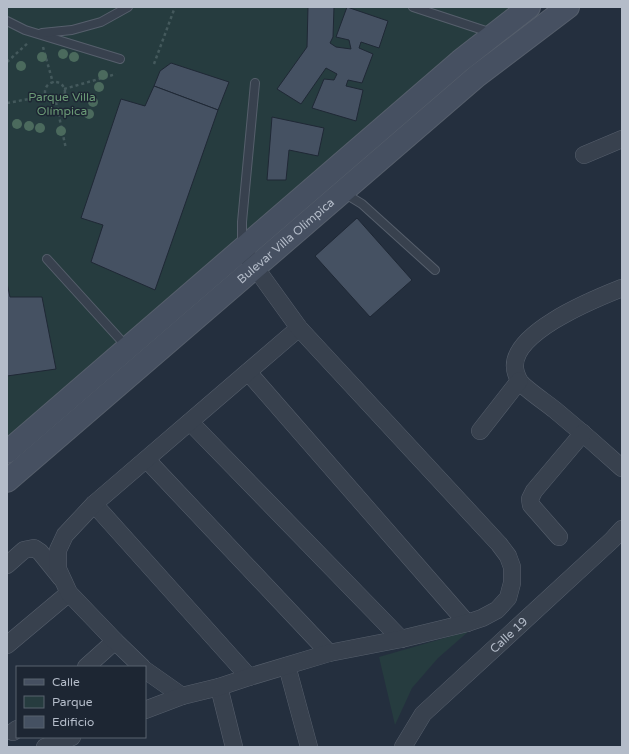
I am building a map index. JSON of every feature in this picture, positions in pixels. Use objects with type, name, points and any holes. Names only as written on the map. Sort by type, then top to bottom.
[{"type":"main road","name":"Bulevar Villa Olímpica","points":[[7,452],[460,61],[529,7]]},
{"type":"main road","name":"Bulevar Villa Olímpica","points":[[7,480],[477,76],[568,7]]},
{"type":"street","points":[[584,155],[622,139]]},
{"type":"street","points":[[146,710],[182,696],[219,687],[329,653],[467,623],[482,618],[497,610],[508,598],[512,583],[512,567],[508,556],[500,544],[299,328],[242,249]]},
{"type":"street","points":[[622,288],[593,300],[547,324],[529,339],[517,355],[514,366],[519,381],[583,433],[622,468]]},
{"type":"street","points":[[65,586],[58,569],[58,550],[65,534],[94,504],[299,328]]},
{"type":"street","points":[[248,372],[467,623]]},
{"type":"street","points":[[480,432],[519,381]]},
{"type":"street","points":[[190,422],[401,638]]},
{"type":"street","points":[[559,537],[531,505],[530,499],[534,491],[583,433]]},
{"type":"street","points":[[147,460],[329,653]]},
{"type":"street","points":[[94,504],[249,677]]},
{"type":"street","name":"Calle 19","points":[[403,747],[423,714],[612,540],[622,529]]},
{"type":"street","points":[[7,565],[24,550],[34,548],[40,552],[65,586],[115,641],[141,666]]},
{"type":"street","points":[[7,645],[65,586]]},
{"type":"street","points":[[87,666],[115,641]]},
{"type":"street","points":[[287,666],[309,747]]},
{"type":"street","points":[[146,671],[182,696]]},
{"type":"street","points":[[219,687],[234,747]]},
{"type":"street","points":[[45,747],[69,738]]},
{"type":"lane","points":[[37,33],[72,30],[101,22],[128,7]]},
{"type":"lane","points":[[413,7],[495,34]]},
{"type":"lane","points":[[7,21],[25,30],[120,59]]},
{"type":"lane","points":[[242,249],[242,222],[256,83]]},
{"type":"lane","points":[[342,192],[362,204],[435,270]]},
{"type":"lane","points":[[47,259],[127,347]]},
{"type":"path","points":[[154,64],[175,7]]},
{"type":"path","points":[[7,62],[37,33],[44,48],[53,83]]},
{"type":"path","points":[[64,89],[116,74]]},
{"type":"path","points":[[59,83],[64,89],[65,93],[62,99],[56,102],[50,100],[46,96],[46,89],[50,84],[59,83]]},
{"type":"path","points":[[7,103],[46,96]]},
{"type":"path","points":[[56,102],[66,148]]},
{"type":"green space","name":"Parque Villa Olímpica","points":[[7,7],[511,7],[7,440]]},
{"type":"green space","points":[[469,631],[438,658],[412,688],[395,725],[379,657]]},
{"type":"building","points":[[308,7],[334,7],[333,37],[330,43],[336,47],[351,49],[349,40],[336,37],[347,7],[388,21],[379,48],[361,42],[359,48],[373,54],[362,83],[348,80],[346,86],[363,90],[356,121],[312,108],[324,79],[334,80],[337,74],[326,68],[301,104],[277,89],[307,47]]},
{"type":"building","points":[[171,63],[229,82],[218,110],[154,86],[160,71]]},
{"type":"building","points":[[154,86],[218,110],[155,290],[91,262],[103,225],[81,218],[121,99],[145,106]]},
{"type":"building","points":[[272,117],[324,128],[318,156],[289,150],[286,180],[267,180]]},
{"type":"building","points":[[357,218],[412,280],[370,317],[315,256]]},
{"type":"building","points":[[7,283],[10,297],[42,297],[56,369],[7,376]]}]
